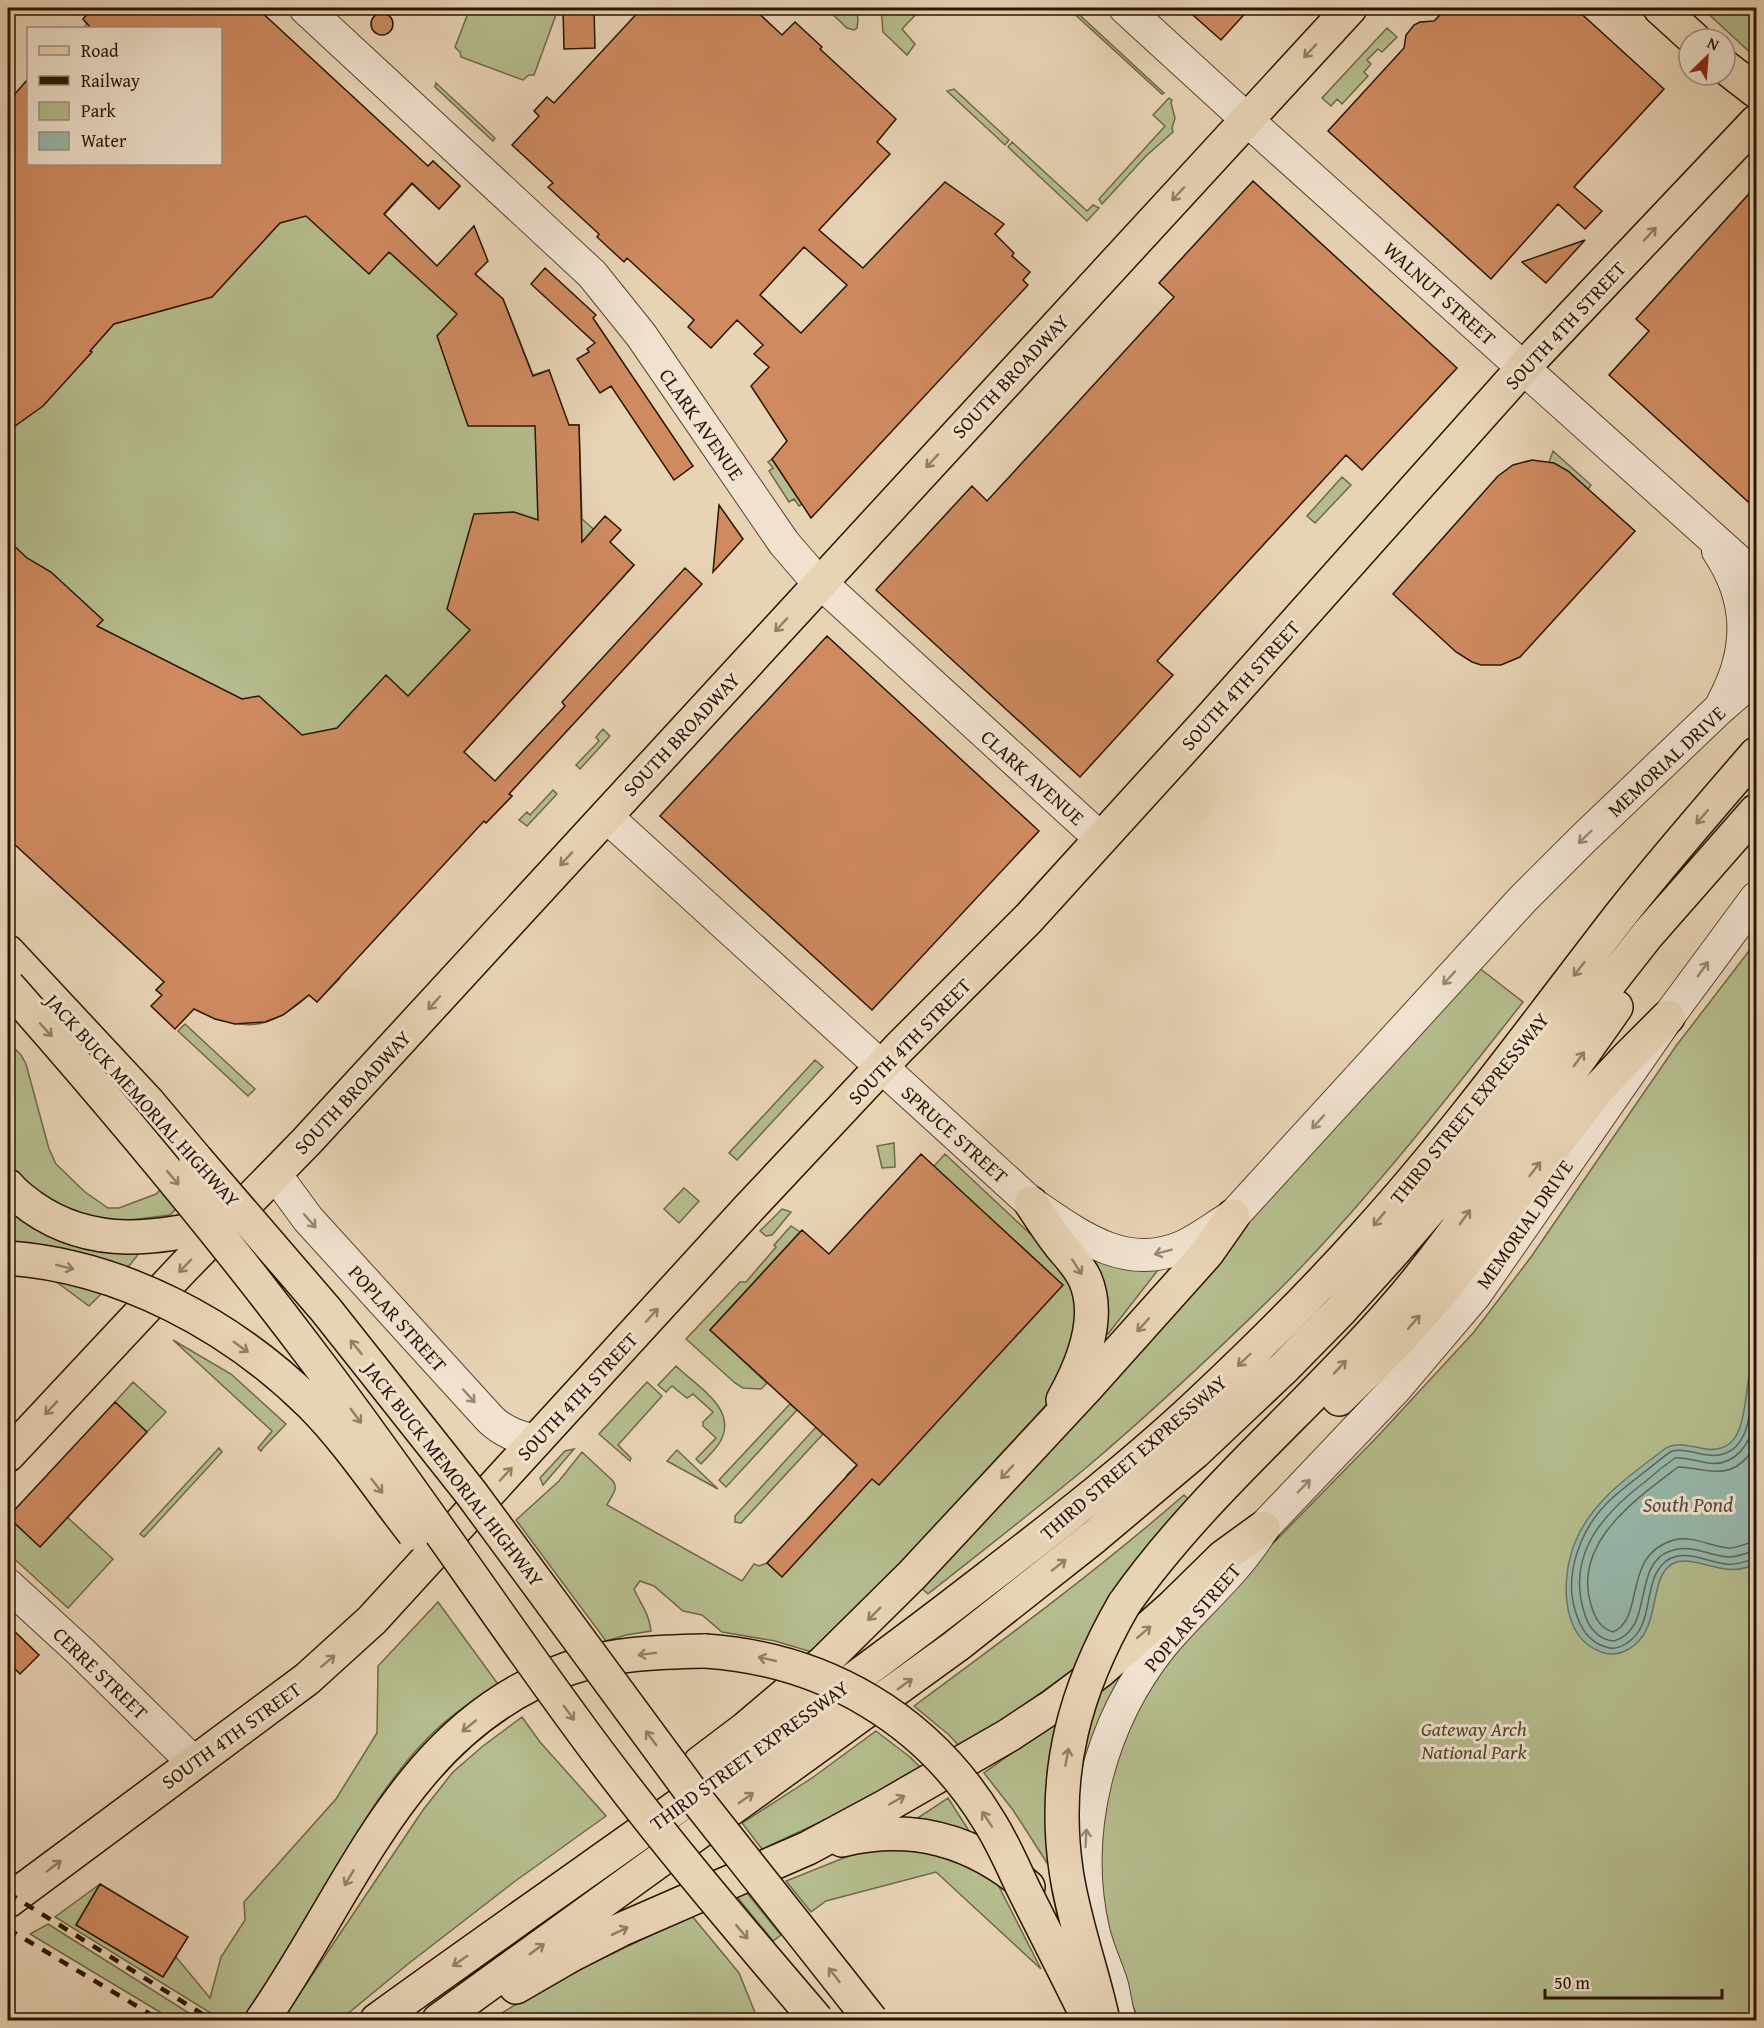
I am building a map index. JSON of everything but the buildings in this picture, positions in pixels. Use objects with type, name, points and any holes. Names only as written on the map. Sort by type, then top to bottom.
[{"type":"main road","name":"SOUTH BROADWAY","points":[[8,1455],[275,1174],[1350,8]]},
{"type":"main road","points":[[1660,8],[1681,27]]},
{"type":"main road","points":[[1737,76],[1756,91]]},
{"type":"main road","name":"SOUTH 4TH STREET","points":[[8,1901],[307,1679],[334,1657],[372,1620],[749,1208],[881,1067],[1029,918],[1523,368],[1756,122]]},
{"type":"main road","name":"THIRD STREET EXPRESSWAY","points":[[377,2020],[800,1719],[926,1626],[1153,1445],[1206,1398],[1368,1233],[1429,1161],[1626,909],[1756,754]]},
{"type":"main road","name":"THIRD STREET EXPRESSWAY","points":[[439,2020],[956,1646],[1094,1537],[1195,1452],[1285,1367],[1395,1250],[1451,1185],[1635,950],[1756,811]]},
{"type":"main road","points":[[1109,2020],[1066,1871],[1061,1812],[1068,1752],[1083,1690],[1095,1660],[1124,1604],[1169,1545],[1239,1468],[1325,1383],[1391,1312],[1444,1246],[1636,979],[1697,879]]},
{"type":"main road","name":"JACK BUCK MEMORIAL HIGHWAY","points":[[8,952],[148,1102],[326,1310],[471,1493],[698,1801],[871,2020]]},
{"type":"main road","name":"JACK BUCK MEMORIAL HIGHWAY","points":[[8,986],[126,1121],[240,1260],[317,1361],[574,1720],[674,1848],[817,2020]]},
{"type":"main road","points":[[1169,1545],[1207,1516],[1336,1402],[1399,1340],[1447,1285],[1598,1089],[1668,1017]]},
{"type":"main road","points":[[8,1186],[14,1194],[47,1218],[98,1235],[119,1238],[151,1237],[196,1230],[227,1222]]},
{"type":"main road","points":[[1031,1203],[1081,1272],[1089,1295],[1091,1312],[1086,1347],[1075,1377],[1047,1429]]},
{"type":"main road","points":[[507,1928],[555,1878],[591,1847],[745,1729],[824,1662],[912,1575],[1047,1429],[1207,1253],[1233,1216]]},
{"type":"main road","points":[[8,1258],[101,1276],[142,1291],[189,1313],[262,1362],[312,1405],[332,1427],[437,1563],[464,1593],[510,1632]]},
{"type":"main road","points":[[459,2020],[546,1969],[620,1930],[808,1848],[963,1762],[1053,1706],[1101,1670],[1172,1607],[1223,1557],[1263,1528]]},
{"type":"main road","points":[[261,2020],[279,1996],[399,1800],[433,1758],[466,1728],[492,1708],[526,1687],[571,1668],[601,1660],[657,1652],[705,1651],[762,1658],[823,1678],[885,1709],[916,1734],[945,1762],[989,1821],[1109,2020]]},
{"type":"main road","points":[[808,1848],[853,1837],[891,1832],[907,1833],[948,1841],[991,1860],[1010,1871],[1033,1891],[1050,1912],[1088,1986],[1109,2020]]},
{"type":"street","name":"CLARK AVENUE","points":[[305,8],[592,274],[641,335],[784,543],[821,582],[1101,839]]},
{"type":"street","name":"WALNUT STREET","points":[[1125,8],[1756,577]]},
{"type":"street","points":[[1701,527],[1730,573],[1741,599],[1744,620],[1741,660],[1718,710]]},
{"type":"street","name":"MEMORIAL DRIVE","points":[[1233,1216],[1522,900],[1718,710],[1756,677]]},
{"type":"street","name":"SPRUCE STREET","points":[[606,816],[1031,1203],[1106,1248],[1145,1256],[1183,1246],[1233,1216]]},
{"type":"street","name":"MEMORIAL DRIVE","points":[[1263,1528],[1396,1388],[1475,1295],[1668,1017],[1756,898]]},
{"type":"street","name":"POPLAR STREET","points":[[275,1174],[308,1219],[493,1422],[517,1436],[537,1440]]},
{"type":"street","name":"POPLAR STREET","points":[[1109,2020],[1116,2001],[1093,1929],[1085,1870],[1086,1831],[1095,1784],[1117,1721],[1136,1682],[1162,1646],[1242,1560],[1263,1528]]},
{"type":"street","name":"CERRE STREET","points":[[8,1585],[81,1652],[193,1762]]},
{"type":"green space","points":[[93,8],[259,8],[263,11],[258,17],[425,170],[433,161],[460,186],[439,209],[412,184],[384,215],[437,266],[451,252],[503,299],[533,375],[549,370],[546,425],[579,425],[582,519],[634,565],[462,754],[512,796],[486,823],[480,817],[335,974],[340,978],[317,1002],[309,995],[279,1017],[252,1025],[223,1020],[190,1004],[176,1008],[156,990],[167,979],[153,972],[12,842],[15,838],[8,831],[8,102],[27,80],[27,165],[222,165],[222,27],[84,27],[87,24],[83,19]]},
{"type":"green space","points":[[470,8],[553,8],[557,12],[534,75],[529,75],[523,80],[461,57],[455,47]]},
{"type":"green space","points":[[826,8],[856,8],[857,28],[854,30],[847,28]]},
{"type":"green space","points":[[881,8],[922,8],[902,29],[915,44],[907,55],[883,32]]},
{"type":"green space","points":[[1068,8],[1072,8],[1164,93],[1162,94]]},
{"type":"green space","points":[[1702,8],[1756,8],[1756,58],[1737,40],[1737,27],[1723,27]]},
{"type":"green space","points":[[1387,28],[1397,37],[1382,52],[1378,49],[1367,60],[1371,64],[1364,72],[1368,76],[1342,104],[1337,99],[1331,106],[1322,98]]},
{"type":"green space","points":[[436,83],[495,138],[493,141],[435,87]]},
{"type":"green space","points":[[954,89],[1009,140],[1005,145],[947,91]]},
{"type":"green space","points":[[1169,98],[1172,100],[1175,118],[1173,132],[1146,156],[1102,204],[1099,199],[1165,126],[1153,115]]},
{"type":"green space","points":[[1012,142],[1087,211],[1093,205],[1099,208],[1087,221],[1008,147]]},
{"type":"green space","points":[[1553,451],[1591,485],[1588,489],[1568,471],[1549,462]]},
{"type":"green space","points":[[772,459],[802,504],[799,506],[794,499],[789,502],[769,471],[773,468],[768,462]]},
{"type":"green space","points":[[1342,477],[1351,485],[1315,523],[1307,516]]},
{"type":"green space","points":[[603,729],[610,736],[580,769],[576,765],[599,741],[596,737]]},
{"type":"green space","points":[[553,790],[557,794],[527,826],[519,820],[527,812],[530,815]]},
{"type":"green space","name":"Gateway Arch National Park","points":[[1756,942],[1756,2020],[1139,2020],[1124,1986],[1113,1952],[1098,1875],[1105,1791],[1140,1694],[1243,1574],[1378,1436],[1474,1332],[1531,1257],[1676,1046]]},
{"type":"green space","points":[[1478,967],[1523,1002],[1344,1221],[1280,1289],[1137,1424],[1087,1467],[928,1594],[917,1584],[1142,1341]]},
{"type":"green space","points":[[185,1024],[255,1089],[248,1096],[178,1031]]},
{"type":"green space","points":[[8,1042],[21,1055],[26,1064],[49,1149],[56,1164],[85,1192],[108,1208],[119,1208],[156,1194],[160,1190],[176,1209],[170,1215],[115,1222],[59,1209],[21,1184],[8,1170]]},
{"type":"green space","points":[[815,1060],[823,1067],[737,1160],[729,1153]]},
{"type":"green space","points":[[894,1143],[895,1167],[882,1168],[877,1146]]},
{"type":"green space","points":[[945,1154],[1041,1244],[1065,1270],[1081,1318],[1059,1388],[896,1568],[815,1653],[775,1641],[722,1632],[702,1615],[683,1611],[654,1586],[640,1581],[634,1589],[647,1614],[651,1631],[606,1641],[516,1520],[559,1481],[582,1452],[615,1484],[615,1490],[607,1505],[742,1581],[754,1564],[759,1566],[767,1563],[782,1576],[862,1489],[847,1475],[857,1465],[878,1484],[934,1166]]},
{"type":"green space","points":[[684,1188],[699,1201],[679,1223],[664,1209]]},
{"type":"green space","points":[[8,1203],[99,1250],[138,1253],[137,1256],[125,1271],[8,1245]]},
{"type":"green space","points":[[782,1209],[791,1212],[772,1235],[766,1236],[760,1231]]},
{"type":"green space","points":[[791,1226],[800,1232],[710,1330],[767,1383],[761,1389],[743,1388],[686,1339],[740,1282],[746,1282]]},
{"type":"green space","points":[[1099,1257],[1154,1267],[1158,1270],[1108,1334],[1099,1329],[1091,1263]]},
{"type":"green space","points":[[51,1278],[104,1291],[89,1306]]},
{"type":"green space","points":[[173,1340],[231,1374],[286,1424],[261,1451],[258,1448],[272,1431]]},
{"type":"green space","points":[[676,1366],[711,1397],[723,1416],[725,1427],[722,1438],[701,1464],[696,1459],[716,1438],[703,1426],[703,1422],[713,1412],[693,1394],[687,1398],[672,1386],[666,1392],[658,1385]]},
{"type":"green space","points":[[133,1382],[166,1412],[147,1432],[115,1402]]},
{"type":"green space","points":[[647,1382],[662,1396],[618,1445],[631,1458],[630,1461],[599,1434]]},
{"type":"green space","points":[[790,1404],[797,1410],[726,1487],[719,1480]]},
{"type":"green space","points":[[816,1427],[823,1434],[741,1523],[735,1522],[735,1516]]},
{"type":"green space","points":[[219,1448],[222,1452],[144,1537],[140,1534]]},
{"type":"green space","points":[[574,1449],[543,1485],[540,1478],[565,1451]]},
{"type":"green space","points":[[677,1450],[718,1489],[667,1461]]},
{"type":"green space","points":[[1184,1495],[1189,1500],[1081,1664],[962,1749],[914,1706],[1085,1577]]},
{"type":"green space","points":[[8,1517],[40,1546],[67,1517],[113,1559],[68,1608],[8,1553]]},
{"type":"green space","points":[[438,1602],[498,1684],[440,1726],[397,1774],[362,1825],[242,2020],[222,2020],[55,1917],[100,1884],[76,1925],[163,1977],[176,1957],[210,1998],[221,1957],[245,1920],[244,1902],[336,1799],[377,1733],[378,1666]]},
{"type":"green space","points":[[1117,1675],[1124,1680],[1078,1814],[1082,1755],[1097,1691]]},
{"type":"green space","points":[[1064,1716],[1047,1809],[1046,1836],[1049,1866],[1013,1810],[984,1773]]},
{"type":"green space","points":[[522,1717],[540,1742],[606,1816],[514,1882],[340,2020],[282,2020],[423,1810],[453,1772]]},
{"type":"green space","points":[[876,1731],[923,1770],[762,1849],[742,1823],[812,1778]]},
{"type":"green space","points":[[948,1798],[978,1845],[907,1825]]},
{"type":"green space","points":[[904,1843],[992,1873],[1041,1969],[936,1872],[826,1901],[811,1912],[786,1881],[856,1853]]},
{"type":"green space","points":[[747,1893],[781,1935],[773,1941],[737,1897]]},
{"type":"green space","points":[[692,1916],[739,1973],[758,2020],[490,2020],[564,1978]]},
{"type":"green space","points":[[48,1924],[200,2020],[173,2020],[30,1934]]},
{"type":"water","name":"South Pond","points":[[1756,1351],[1756,1563],[1744,1568],[1733,1569],[1722,1569],[1690,1561],[1672,1564],[1664,1571],[1659,1581],[1646,1631],[1638,1642],[1620,1653],[1601,1652],[1587,1644],[1577,1632],[1570,1618],[1566,1585],[1568,1568],[1577,1538],[1604,1499],[1666,1448],[1673,1445],[1686,1445],[1714,1449],[1731,1443],[1738,1433],[1742,1420],[1749,1376]]},
{"type":"railway","points":[[8,1893],[212,2020]]},
{"type":"railway","points":[[8,1929],[160,2020]]}]
